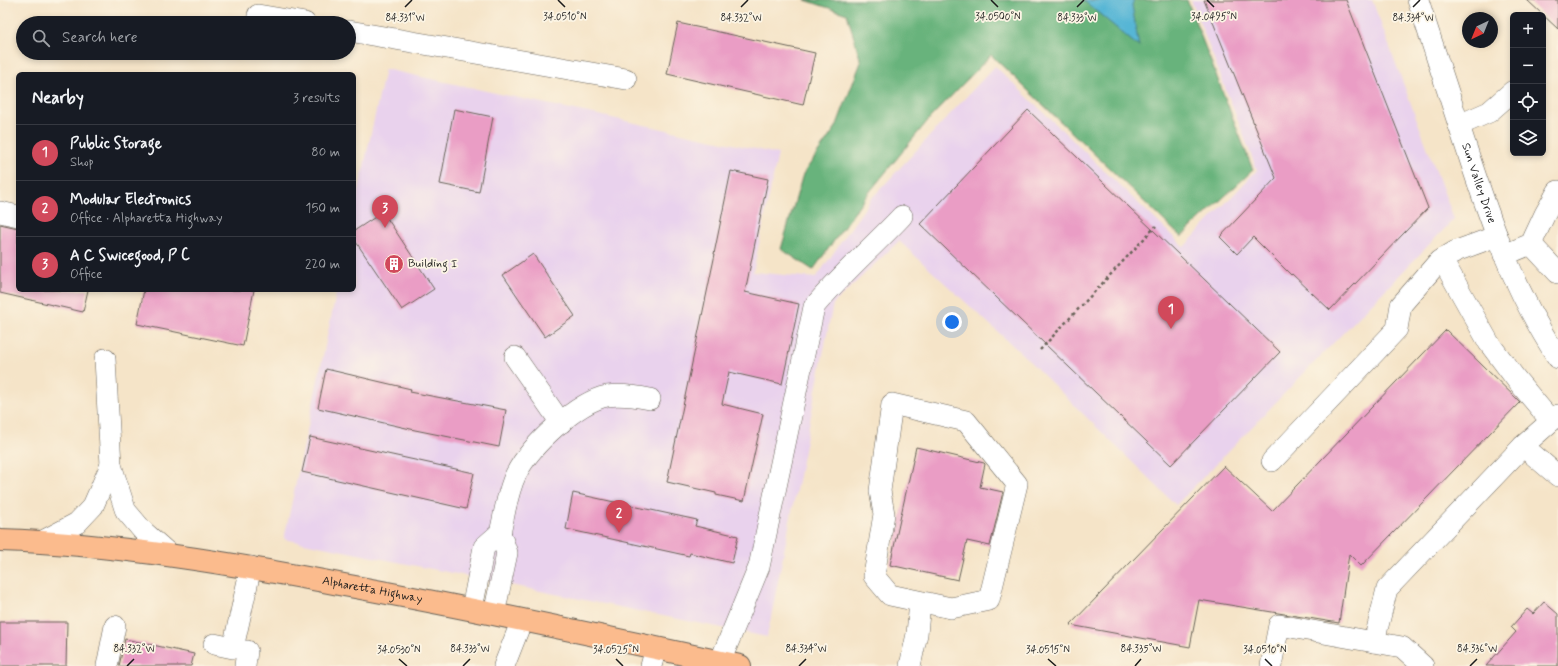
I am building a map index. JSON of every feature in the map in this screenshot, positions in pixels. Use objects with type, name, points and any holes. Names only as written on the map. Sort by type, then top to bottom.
[{"type":"highway","name":"Alpharetta Highway","points":[[0,540],[41,542],[169,554],[251,567],[522,620],[653,657],[730,664]]},
{"type":"street","name":"Sun Valley Drive","points":[[1418,0],[1482,195],[1501,246],[1519,290],[1536,324],[1558,358]]},
{"type":"street","points":[[258,15],[264,16]]},
{"type":"street","points":[[356,32],[626,79]]},
{"type":"street","points":[[1459,125],[1489,112],[1510,93]]},
{"type":"street","points":[[1272,461],[1396,329],[1401,305],[1442,259],[1456,251],[1531,244],[1551,220],[1558,191]]},
{"type":"street","points":[[0,212],[16,216]]},
{"type":"street","points":[[730,664],[759,567],[814,308],[830,288],[881,239],[902,216]]},
{"type":"street","points":[[1531,244],[1558,273]]},
{"type":"street","points":[[1374,642],[1387,589],[1524,446],[1555,418],[1516,379],[1489,342],[1442,259]]},
{"type":"street","points":[[515,356],[560,423]]},
{"type":"street","points":[[105,359],[111,465],[126,512],[143,531],[169,554]]},
{"type":"street","points":[[494,614],[507,553],[500,533],[510,489],[516,474],[524,461],[547,434],[582,407],[606,396],[633,395],[650,399]]},
{"type":"street","points":[[892,404],[966,421],[1017,484],[989,600],[951,608],[920,602],[890,596],[874,576],[884,514],[880,490],[892,404]]},
{"type":"street","points":[[1524,446],[1558,476]]},
{"type":"street","points":[[41,542],[77,523],[94,506],[111,465]]},
{"type":"street","points":[[472,610],[484,547],[500,533]]},
{"type":"street","points":[[214,644],[233,648],[251,567]]},
{"type":"street","points":[[910,666],[917,634],[920,602]]},
{"type":"street","points":[[504,666],[522,620]]},
{"type":"street","points":[[1271,666],[1278,625],[1402,647],[1423,666]]},
{"type":"street","points":[[108,666],[116,626]]},
{"type":"path","points":[[1040,350],[1156,226]]},
{"type":"shaded area","points":[[1191,0],[1372,0],[1454,219],[1176,505],[1022,354],[899,241],[833,304],[767,637],[284,539],[337,292],[356,292],[356,203],[385,69],[778,154],[753,272],[816,278],[871,199],[995,66],[1184,247],[1257,170]]},
{"type":"green space","points":[[805,0],[1187,0],[1253,170],[1181,237],[991,55],[930,118],[867,195],[813,270],[781,249],[803,174],[836,127],[861,62],[847,14]]},
{"type":"water","points":[[1083,0],[1134,0],[1132,5],[1139,47]]},
{"type":"building","points":[[1204,0],[1346,0],[1428,208],[1330,310],[1292,274],[1291,275],[1253,237],[1237,254],[1220,237],[1276,178]]},
{"type":"building","points":[[1527,0],[1558,0],[1558,29],[1546,18],[1546,12],[1540,12]]},
{"type":"building","points":[[678,23],[815,53],[803,105],[667,74]]},
{"type":"building","points":[[454,109],[493,117],[479,192],[440,184]]},
{"type":"building","points":[[1028,110],[1280,352],[1171,465],[920,224]]},
{"type":"building","points":[[731,171],[768,179],[745,292],[799,304],[782,384],[729,372],[722,404],[763,414],[744,501],[667,482]]},
{"type":"building","name":"Building I","points":[[383,212],[434,289],[402,310],[356,242],[356,230]]},
{"type":"building","points":[[0,224],[16,228],[16,292],[88,292],[83,312],[0,293]]},
{"type":"building","points":[[533,254],[575,316],[545,337],[503,275]]},
{"type":"building","points":[[144,292],[254,292],[243,346],[137,324]]},
{"type":"building","points":[[1446,330],[1520,402],[1361,566],[1349,554],[1339,623],[1199,600],[1190,647],[1070,625],[1224,466],[1272,511]]},
{"type":"building","points":[[326,369],[411,389],[410,392],[506,410],[499,447],[318,408]]},
{"type":"building","points":[[310,437],[474,473],[466,509],[302,472]]},
{"type":"building","points":[[916,447],[984,463],[980,487],[1003,492],[990,546],[967,541],[958,580],[890,565]]},
{"type":"building","points":[[573,493],[697,520],[695,526],[738,536],[732,563],[690,553],[689,556],[566,529]]},
{"type":"building","points":[[1544,602],[1558,614],[1558,666],[1486,666],[1516,632],[1511,627],[1527,609],[1533,614]]},
{"type":"building","points":[[0,622],[67,622],[66,666],[0,666]]},
{"type":"building","points":[[125,639],[194,654],[191,666],[119,666]]},
{"type":"place","name":"A C Swicegood, P C","points":[[385,228]]},
{"type":"place","name":"Building I","points":[[394,264]]},
{"type":"place","name":"Public Storage","points":[[1171,329]]},
{"type":"place","name":"Modular Electronics","points":[[619,533]]}]
